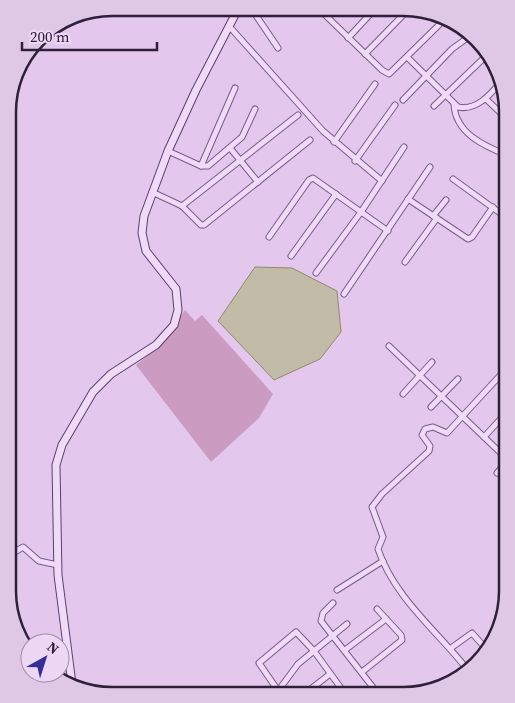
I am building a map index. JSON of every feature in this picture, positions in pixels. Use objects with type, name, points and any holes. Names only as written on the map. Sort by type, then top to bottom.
[{"type":"street","points":[[71,677],[58,565],[56,465],[62,445],[93,392],[111,374],[156,345],[170,331],[177,317],[178,300],[176,289],[151,259],[143,242],[144,216],[168,151],[196,90],[235,16]]},
{"type":"street","points":[[256,16],[278,48]]},
{"type":"street","points":[[326,16],[385,73],[389,74],[440,24]]},
{"type":"street","points":[[348,38],[368,16]]},
{"type":"street","points":[[365,54],[401,16]]},
{"type":"street","points":[[230,26],[334,142],[355,161],[382,181]]},
{"type":"street","points":[[403,100],[452,49],[465,39]]},
{"type":"street","points":[[407,57],[454,104],[463,108],[486,99],[496,88]]},
{"type":"street","points":[[434,106],[482,59]]},
{"type":"street","points":[[334,142],[375,84]]},
{"type":"street","points":[[201,166],[235,88]]},
{"type":"street","points":[[486,99],[499,111]]},
{"type":"street","points":[[454,104],[458,124],[471,137],[499,151]]},
{"type":"street","points":[[355,161],[395,105]]},
{"type":"street","points":[[168,151],[201,166],[211,164],[244,134],[255,109]]},
{"type":"street","points":[[182,206],[298,114]]},
{"type":"street","points":[[152,192],[182,206],[201,225],[204,225],[310,140]]},
{"type":"street","points":[[230,148],[258,182]]},
{"type":"street","points":[[316,273],[361,212],[404,148]]},
{"type":"street","points":[[344,294],[430,167]]},
{"type":"street","points":[[269,237],[311,179],[336,194],[388,231]]},
{"type":"street","points":[[452,179],[499,212]]},
{"type":"street","points":[[291,256],[336,194]]},
{"type":"street","points":[[408,199],[466,238],[470,238],[493,208]]},
{"type":"street","points":[[405,262],[446,200]]},
{"type":"street","points":[[389,346],[499,452]]},
{"type":"street","points":[[404,394],[432,362]]},
{"type":"street","points":[[464,664],[402,596],[378,549],[383,537],[372,510],[373,503],[430,451],[430,446],[422,435],[425,430],[433,427],[447,433],[499,377]]},
{"type":"street","points":[[431,406],[458,379]]},
{"type":"street","points":[[484,437],[499,421]]},
{"type":"street","points":[[16,551],[24,546],[39,561],[58,565]]},
{"type":"street","points":[[337,590],[383,561]]},
{"type":"street","points":[[333,603],[320,619],[373,687]]},
{"type":"street","points":[[362,672],[402,640],[400,635],[377,609]]},
{"type":"street","points":[[345,650],[386,619]]},
{"type":"street","points":[[283,687],[298,664],[347,624]]},
{"type":"street","points":[[274,687],[260,666],[260,660],[296,632],[314,651],[340,687]]},
{"type":"street","points":[[451,648],[472,633],[482,644]]},
{"type":"street","points":[[313,687],[330,674]]},
{"type":"shaded area","points":[[255,267],[292,268],[337,291],[341,332],[320,359],[274,380],[218,321]]},
{"type":"shaded area","points":[[185,310],[195,321],[202,315],[273,394],[259,418],[211,462],[136,365],[162,344]]}]
